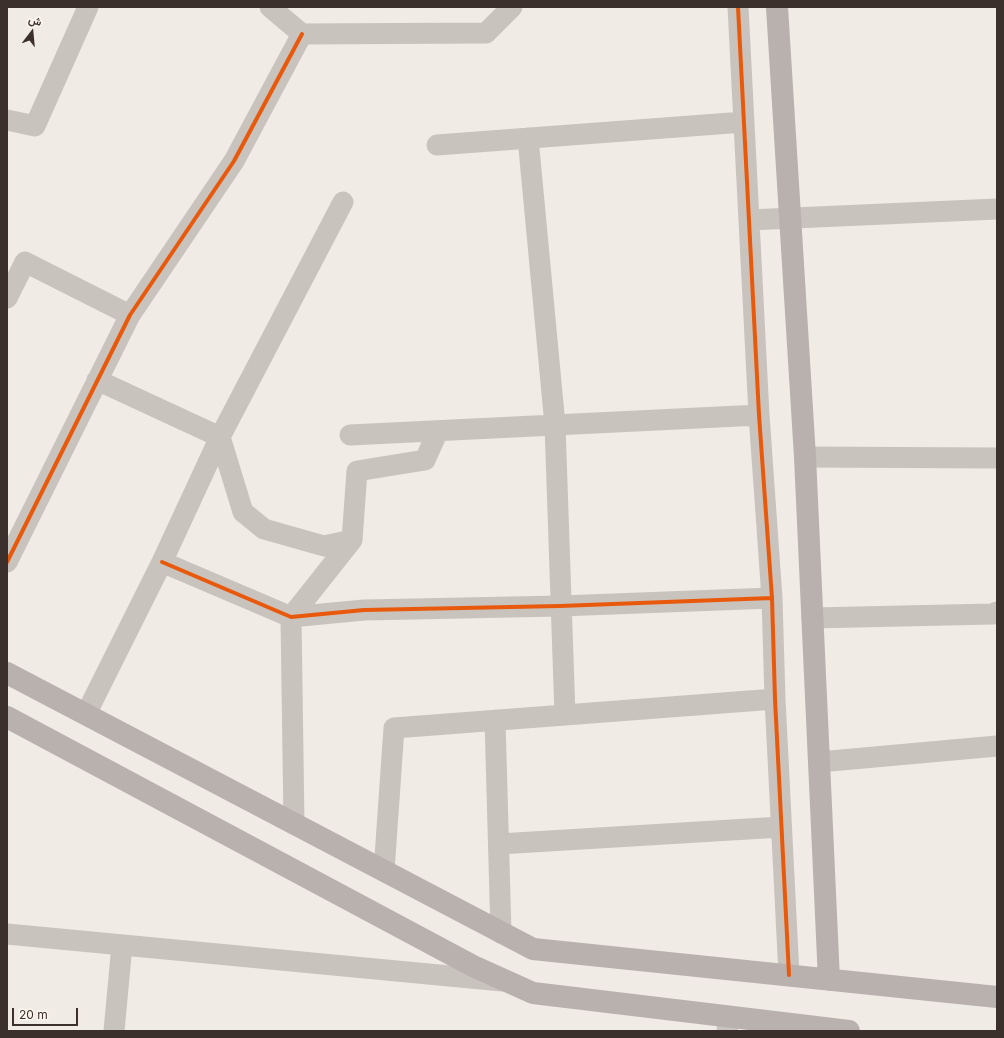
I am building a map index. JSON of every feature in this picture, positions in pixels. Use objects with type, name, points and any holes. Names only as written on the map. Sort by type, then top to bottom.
[{"type":"main road","points":[[777,7],[805,457],[828,980]]},
{"type":"main road","points":[[7,673],[533,949],[997,997]]},
{"type":"main road","points":[[7,717],[473,966],[533,993],[728,1024],[849,1031]]},
{"type":"street","points":[[7,120],[35,126],[88,7]]},
{"type":"street","points":[[270,7],[302,34],[486,33],[512,7]]},
{"type":"street","points":[[738,7],[760,415],[772,598],[774,699],[789,975]]},
{"type":"street","points":[[7,562],[130,314],[234,161],[302,34]]},
{"type":"street","points":[[438,145],[744,122]]},
{"type":"street","points":[[528,138],[555,425],[560,606],[565,715]]},
{"type":"street","points":[[86,714],[162,562],[220,437],[343,202]]},
{"type":"street","points":[[749,220],[997,209]]},
{"type":"street","points":[[7,298],[26,262],[130,314]]},
{"type":"street","points":[[97,380],[220,437],[243,512],[264,529],[324,546],[352,540]]},
{"type":"street","points":[[350,435],[760,415]]},
{"type":"street","points":[[294,824],[291,617],[352,540],[357,470],[425,460],[438,431]]},
{"type":"street","points":[[805,457],[997,458]]},
{"type":"street","points":[[162,562],[291,617],[364,610],[560,606],[772,598]]},
{"type":"street","points":[[812,618],[992,614],[997,612]]},
{"type":"street","points":[[384,871],[394,728],[774,699]]},
{"type":"street","points":[[495,720],[502,933]]},
{"type":"street","points":[[819,762],[997,746]]},
{"type":"street","points":[[499,844],[781,827]]},
{"type":"street","points":[[7,934],[506,981]]},
{"type":"street","points":[[114,1031],[122,944]]},
{"type":"cycle path","points":[[738,7],[759,415],[772,598],[775,699],[789,975]]},
{"type":"cycle path","points":[[7,562],[130,315],[234,161],[302,34]]},
{"type":"cycle path","points":[[162,562],[291,617],[364,610],[560,606],[772,598]]}]
